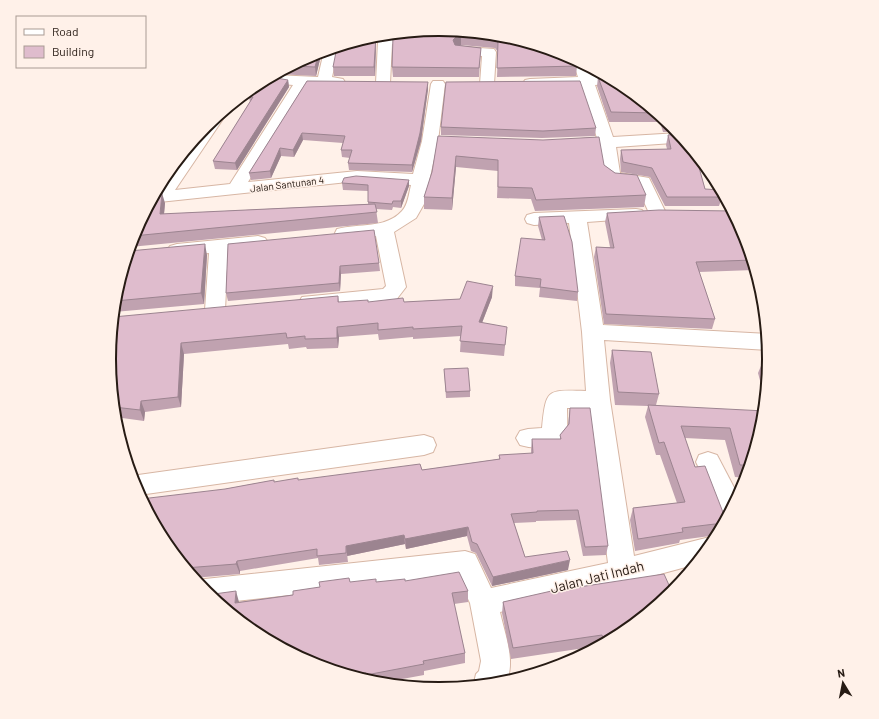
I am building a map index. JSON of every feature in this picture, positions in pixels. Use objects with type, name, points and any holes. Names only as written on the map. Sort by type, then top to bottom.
[{"type":"street","points":[[474,38],[442,40],[443,48],[447,50],[488,51],[486,84]]},
{"type":"street","points":[[400,39],[435,40]]},
{"type":"street","points":[[368,83],[386,53],[383,41]]},
{"type":"street","points":[[324,82],[330,56]]},
{"type":"street","points":[[582,68],[607,142],[613,177],[617,179],[637,180],[644,182],[657,213]]},
{"type":"street","points":[[277,80],[302,82],[398,83]]},
{"type":"street","points":[[519,84],[603,80]]},
{"type":"street","points":[[235,190],[302,82]]},
{"type":"street","points":[[329,235],[384,229],[396,224],[410,214],[415,204],[421,180],[438,141],[437,84]]},
{"type":"street","points":[[553,145],[675,138]]},
{"type":"street","name":"Jalan Santunan 4","points":[[160,197],[356,176],[421,180]]},
{"type":"street","points":[[534,219],[675,213]]},
{"type":"street","points":[[577,216],[593,332],[598,400],[623,572]]},
{"type":"street","points":[[294,303],[389,295],[394,292],[396,287],[384,229]]},
{"type":"street","points":[[158,252],[274,240]]},
{"type":"street","points":[[215,310],[219,246]]},
{"type":"street","points":[[593,332],[762,342]]},
{"type":"street","points":[[528,438],[545,438],[554,433],[556,402],[559,399],[598,400]]},
{"type":"street","points":[[141,484],[424,444]]},
{"type":"street","points":[[708,462],[729,504]]},
{"type":"street","name":"Jalan Jati Indah","points":[[484,603],[623,572],[699,552]]},
{"type":"street","points":[[214,591],[465,564],[484,603],[496,660],[493,678]]},
{"type":"building","points":[[440,36],[457,37],[453,40],[455,45],[481,48],[479,68],[392,67],[393,40]]},
{"type":"building","points":[[497,41],[523,47],[576,66],[497,68]]},
{"type":"building","points":[[376,42],[374,67],[333,67],[336,53]]},
{"type":"building","points":[[317,61],[315,67],[302,66]]},
{"type":"building","points":[[598,77],[649,113],[611,112]]},
{"type":"building","points":[[279,78],[288,80],[235,163],[213,161],[253,97],[252,97]]},
{"type":"building","points":[[307,81],[428,82],[420,133],[412,165],[348,163],[352,150],[341,150],[345,136],[302,133],[293,150],[280,148],[270,171],[249,173]]},
{"type":"building","points":[[580,81],[596,128],[543,131],[441,127],[446,82]]},
{"type":"building","points":[[668,135],[672,135],[683,146],[699,167],[705,189],[714,190],[719,197],[667,197],[652,168],[623,162],[621,150],[671,149]]},
{"type":"building","points":[[438,136],[543,140],[599,137],[604,165],[615,173],[637,175],[646,195],[536,200],[532,188],[498,187],[498,160],[456,156],[452,198],[424,197],[432,172]]},
{"type":"building","points":[[356,176],[409,180],[401,201],[393,201],[392,204],[368,202],[368,185],[342,183],[344,178]]},
{"type":"building","points":[[162,194],[160,214],[375,204],[377,212],[141,235],[149,216]]},
{"type":"building","points":[[659,210],[727,211],[747,260],[696,262],[715,319],[606,314],[596,247],[614,248],[607,213]]},
{"type":"building","points":[[564,216],[572,242],[578,292],[540,287],[541,279],[515,276],[521,238],[545,240],[539,217]]},
{"type":"building","points":[[374,230],[379,263],[340,266],[339,283],[226,293],[228,244]]},
{"type":"building","points":[[205,244],[201,293],[121,300],[135,250]]},
{"type":"building","points":[[467,281],[493,286],[479,322],[507,327],[505,345],[460,341],[462,326],[413,329],[413,327],[378,330],[378,323],[337,327],[337,338],[305,339],[305,336],[287,338],[286,333],[181,343],[178,397],[141,401],[140,410],[120,408],[116,360],[119,316],[338,296],[338,302],[368,300],[368,302],[403,298],[404,302],[460,299]]},
{"type":"building","points":[[612,350],[651,352],[659,394],[618,392]]},
{"type":"building","points":[[468,368],[470,391],[446,392],[444,369]]},
{"type":"building","points":[[648,405],[759,411],[757,423],[745,465],[740,465],[730,428],[681,426],[695,467],[705,466],[724,514],[718,524],[682,528],[683,532],[638,539],[633,508],[685,502],[664,442],[659,443]]},
{"type":"building","points":[[570,408],[590,408],[608,546],[585,547],[578,510],[537,511],[511,514],[525,557],[567,551],[570,560],[493,577],[477,544],[472,542],[468,527],[405,539],[404,535],[346,546],[346,553],[317,556],[317,549],[237,561],[236,564],[192,567],[159,521],[147,498],[225,489],[274,480],[274,482],[298,478],[298,480],[420,464],[422,470],[500,459],[499,455],[533,453],[532,439],[561,439],[560,435],[569,424]]},
{"type":"building","points":[[459,572],[468,591],[452,593],[465,653],[423,661],[424,664],[367,675],[366,673],[363,674],[336,666],[296,650],[278,640],[243,616],[217,594],[236,591],[235,603],[293,595],[293,591],[320,587],[319,582],[349,578],[350,582],[376,579],[376,582],[405,579],[405,581]]},
{"type":"building","points":[[664,574],[670,586],[653,603],[603,639],[602,635],[513,648],[503,602],[578,585],[579,587]]}]
